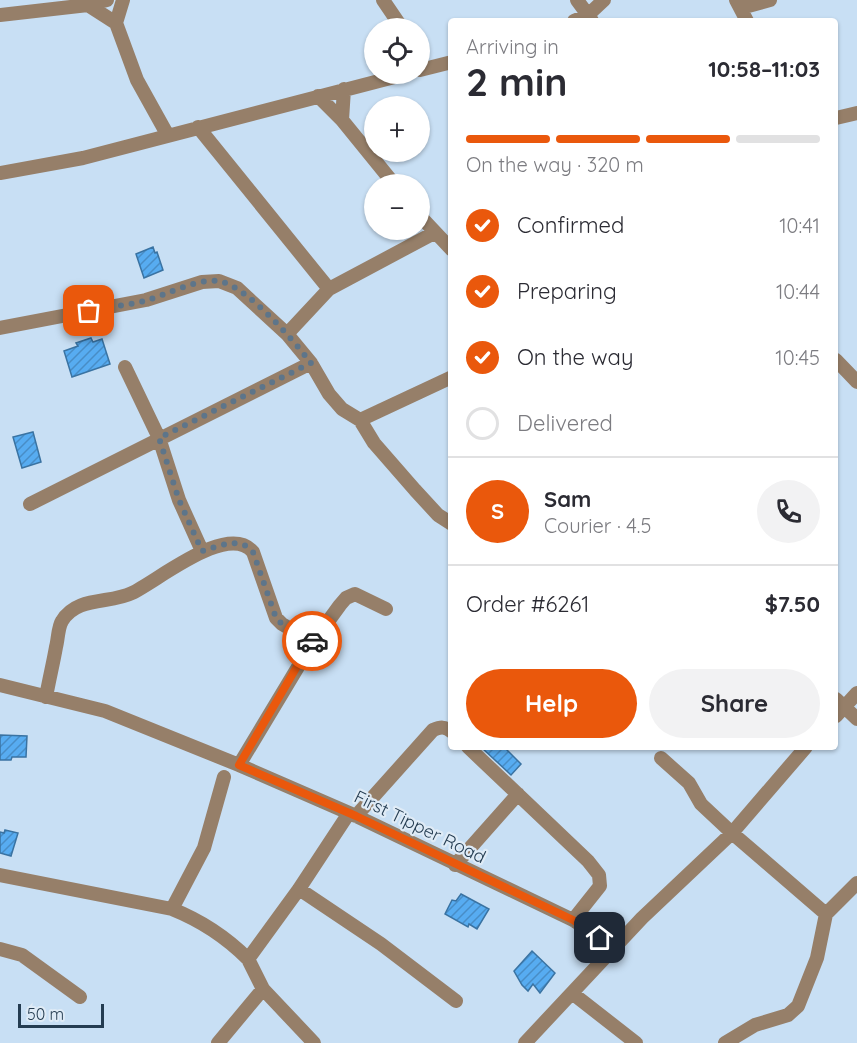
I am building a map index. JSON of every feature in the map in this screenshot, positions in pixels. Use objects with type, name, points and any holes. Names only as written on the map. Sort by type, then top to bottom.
[{"type":"street","points":[[0,15],[88,5],[107,0]]},
{"type":"street","points":[[116,23],[123,0]]},
{"type":"street","points":[[383,0],[395,18]]},
{"type":"street","points":[[577,0],[590,18],[604,0]]},
{"type":"street","points":[[745,18],[738,4],[770,0]]},
{"type":"street","points":[[88,5],[116,23],[137,80],[167,134]]},
{"type":"street","points":[[430,68],[448,63]]},
{"type":"street","points":[[0,173],[83,158],[167,134],[365,84]]},
{"type":"street","points":[[342,120],[344,89]]},
{"type":"street","points":[[318,96],[342,120],[386,174]]},
{"type":"street","points":[[838,118],[857,113]]},
{"type":"street","points":[[198,127],[329,289]]},
{"type":"street","points":[[430,228],[448,246]]},
{"type":"street","points":[[288,334],[329,289],[434,233]]},
{"type":"street","points":[[0,328],[146,300],[202,282],[219,281],[237,288],[288,334],[311,363],[329,394],[342,409],[360,420],[374,442],[415,490],[438,515],[448,521]]},
{"type":"street","points":[[838,362],[857,382]]},
{"type":"street","points":[[30,504],[311,363]]},
{"type":"street","points":[[125,367],[159,438],[179,500],[202,551]]},
{"type":"street","points":[[360,420],[448,379]]},
{"type":"street","points":[[46,697],[61,622],[71,612],[82,605],[130,595],[202,551],[235,543],[249,546],[253,552],[276,618],[313,642]]},
{"type":"street","points":[[239,765],[313,642],[346,598],[356,594],[386,609]]},
{"type":"street","name":"First Tipper Road","points":[[0,685],[105,711],[239,765],[353,814],[573,920],[614,947]]},
{"type":"street","points":[[857,693],[838,707],[857,719]]},
{"type":"street","points":[[248,959],[353,814],[433,730],[440,727],[448,728]]},
{"type":"street","points":[[471,750],[588,861],[599,875],[600,886],[573,920]]},
{"type":"street","points":[[525,1043],[614,947],[732,833],[803,750]]},
{"type":"street","points":[[661,758],[689,783],[701,804],[826,914]]},
{"type":"street","points":[[172,909],[204,848],[224,777]]},
{"type":"street","points":[[455,865],[518,794]]},
{"type":"street","points":[[0,875],[172,909],[194,918],[230,941],[248,959],[263,990],[314,1043]]},
{"type":"street","points":[[725,1043],[755,1025],[788,1015],[798,1006],[817,958],[826,914],[857,883]]},
{"type":"street","points":[[299,889],[381,944],[456,1001]]},
{"type":"street","points":[[0,949],[22,955],[81,997]]},
{"type":"street","points":[[218,1043],[263,990]]},
{"type":"street","points":[[572,993],[636,1043]]},
{"type":"building","points":[[153,247],[163,270],[144,278],[136,254]]},
{"type":"building","points":[[91,338],[93,342],[102,339],[110,364],[72,377],[64,351],[78,346],[76,343]]},
{"type":"building","points":[[33,432],[41,462],[22,468],[13,437]]},
{"type":"building","points":[[0,735],[27,736],[26,757],[0,760]]},
{"type":"building","points":[[484,750],[507,750],[521,764],[511,775]]},
{"type":"building","points":[[5,830],[18,833],[11,856],[0,853],[0,832],[4,833]]},
{"type":"building","points":[[461,894],[489,909],[477,929],[469,924],[468,927],[445,914],[452,900],[456,901]]},
{"type":"building","points":[[532,951],[555,973],[540,993],[533,984],[528,991],[514,971]]},
{"type":"way so far","points":[[89,311],[146,300],[202,282],[219,281],[237,288],[288,334],[311,363],[159,438],[179,500],[202,551],[235,543],[249,546],[276,618],[282,624],[312,641]]},
{"type":"route","points":[[312,641],[239,765],[356,816],[573,920],[600,938]]}]
